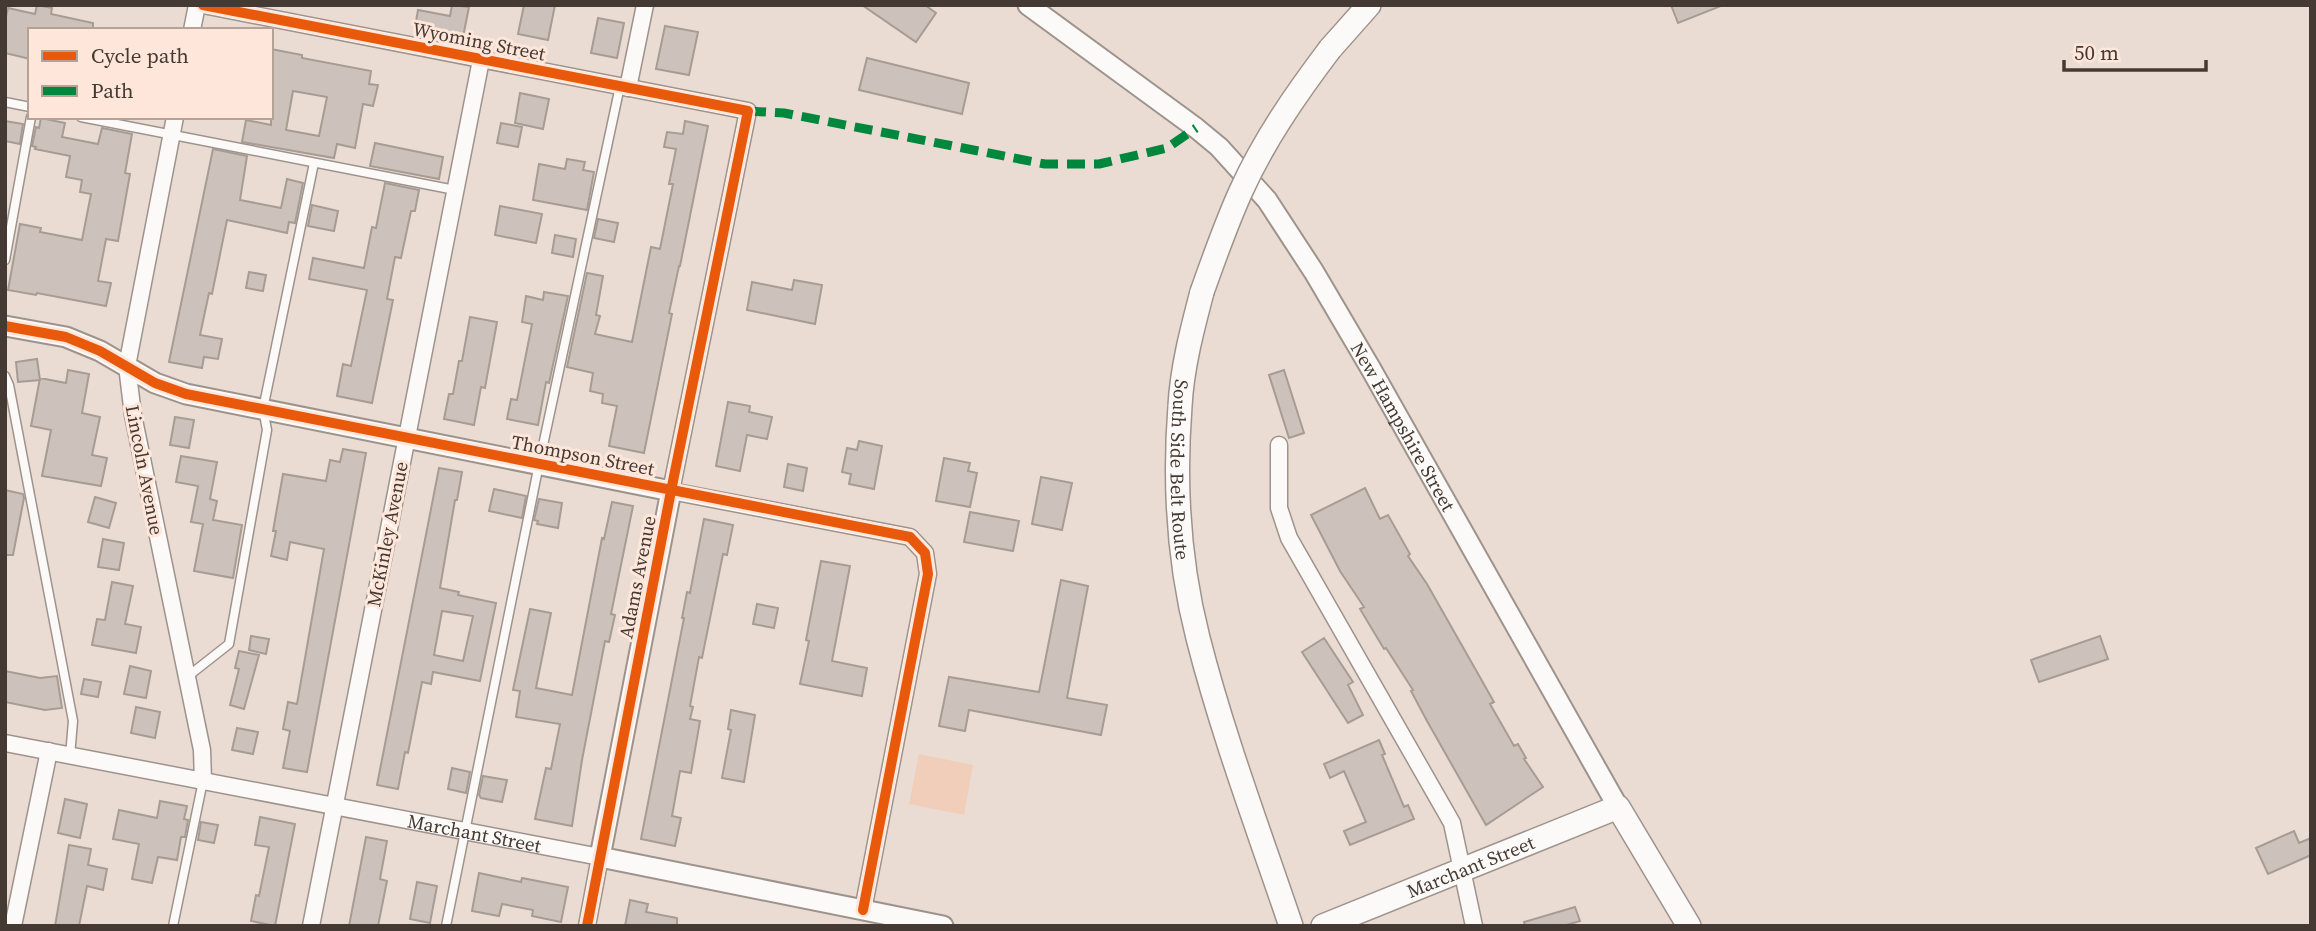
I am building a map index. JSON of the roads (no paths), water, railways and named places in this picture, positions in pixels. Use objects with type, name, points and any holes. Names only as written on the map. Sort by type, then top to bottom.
[{"type":"main road","name":"South Side Belt Route","points":[[1291,926],[1216,704],[1198,636],[1184,557],[1177,467],[1180,404],[1188,345],[1202,292],[1220,240],[1248,177],[1289,105],[1330,49],[1369,5]]},
{"type":"main road","name":"Marchant Street","points":[[1323,926],[1618,807]]},
{"type":"main road","name":"New Hampshire Street","points":[[1618,807],[1689,926]]},
{"type":"street","points":[[192,28],[197,5]]},
{"type":"street","name":"Wyoming Street","points":[[203,5],[748,111]]},
{"type":"street","points":[[624,87],[645,5]]},
{"type":"street","name":"New Hampshire Street","points":[[1028,5],[1196,128],[1219,148],[1267,200],[1314,272],[1371,369],[1618,807]]},
{"type":"street","name":"McKinley Avenue","points":[[311,926],[481,60]]},
{"type":"street","name":"Adams Avenue","points":[[587,926],[748,111]]},
{"type":"street","name":"Lincoln Avenue","points":[[175,119],[127,366],[133,415],[202,750],[203,781]]},
{"type":"street","name":"Thompson Street","points":[[5,326],[66,337],[100,351],[155,383],[186,394],[910,537],[925,552],[928,573],[863,910]]},
{"type":"street","points":[[1279,445],[1279,508],[1289,538],[1452,823],[1474,926]]},
{"type":"street","name":"Marchant Street","points":[[5,743],[943,926]]},
{"type":"street","points":[[13,926],[49,751]]},
{"type":"lane","points":[[446,926],[539,464],[624,87]]},
{"type":"lane","points":[[5,102],[28,107]]},
{"type":"lane","points":[[5,260],[31,119]]},
{"type":"lane","points":[[91,119],[455,190]]},
{"type":"lane","points":[[187,677],[229,644],[267,430],[263,410],[314,163]]},
{"type":"lane","points":[[5,376],[9,385],[73,721],[70,756]]},
{"type":"lane","points":[[173,926],[203,781]]}]
